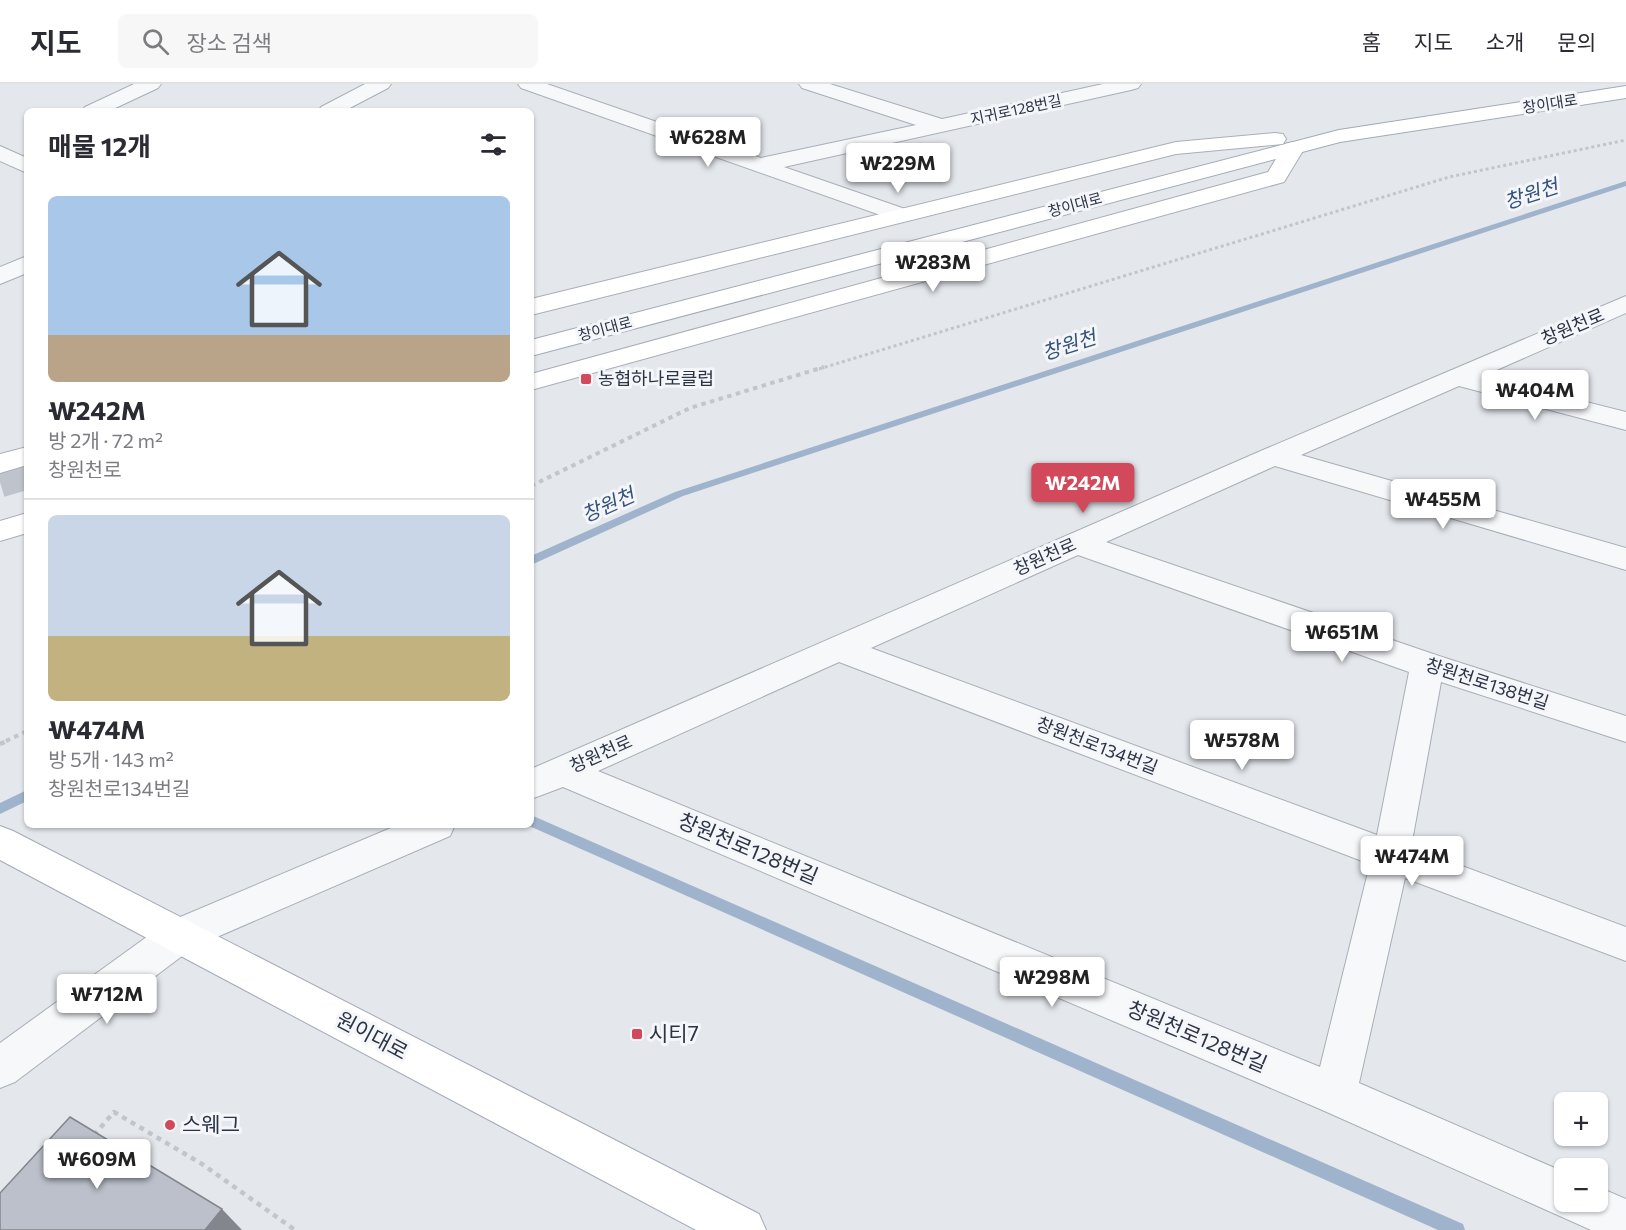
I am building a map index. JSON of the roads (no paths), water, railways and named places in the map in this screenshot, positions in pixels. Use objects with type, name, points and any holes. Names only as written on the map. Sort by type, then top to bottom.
[{"type":"main road","name":"창이대로","points":[[534,347],[1284,144],[1337,122],[1555,84]]},
{"type":"main road","name":"창이대로","points":[[534,329],[1284,144],[1626,92]]},
{"type":"main road","points":[[534,306],[1176,148],[1284,144],[1276,177],[534,381]]},
{"type":"main road","points":[[0,453],[24,449]]},
{"type":"main road","points":[[0,464],[24,457]]},
{"type":"main road","points":[[0,531],[24,524]]},
{"type":"main road","name":"원이대로","points":[[0,842],[743,1230]]},
{"type":"street","points":[[99,108],[152,84]]},
{"type":"street","points":[[334,108],[381,84]]},
{"type":"street","points":[[528,84],[900,215]]},
{"type":"street","points":[[810,84],[941,126]]},
{"type":"street","name":"지귀로128번길","points":[[761,165],[1118,85]]},
{"type":"street","points":[[0,153],[24,141]]},
{"type":"street","points":[[0,153],[24,165]]},
{"type":"street","points":[[0,277],[24,265]]},
{"type":"street","name":"창원천로","points":[[546,778],[1273,456],[1621,309]]},
{"type":"street","points":[[1456,377],[1626,421]]},
{"type":"street","points":[[1273,456],[1626,559]]},
{"type":"street","name":"창원천로138번길","points":[[1076,543],[1428,665],[1626,729]]},
{"type":"street","name":"창원천로134번길","points":[[838,649],[1626,944]]},
{"type":"street","points":[[1335,1094],[1391,856],[1428,665]]},
{"type":"street","name":"창원천로128번길","points":[[546,778],[1335,1094],[1554,1191]]},
{"type":"street","points":[[0,1068],[180,935],[430,828]]},
{"type":"street","points":[[1603,1212],[1626,1222]]},
{"type":"waterway","name":"창원천","points":[[534,560],[679,494],[1626,183]]},
{"type":"waterway","name":"창원천","points":[[0,809],[24,797]]},
{"type":"waterway","points":[[534,822],[1457,1230]]},
{"type":"tunnel","points":[[0,482],[24,475]]},
{"type":"place","name":"농협하나로클럽","points":[[586,379]]},
{"type":"place","name":"시티7","points":[[637,1034]]},
{"type":"place","name":"스웨그","points":[[170,1125]]}]
